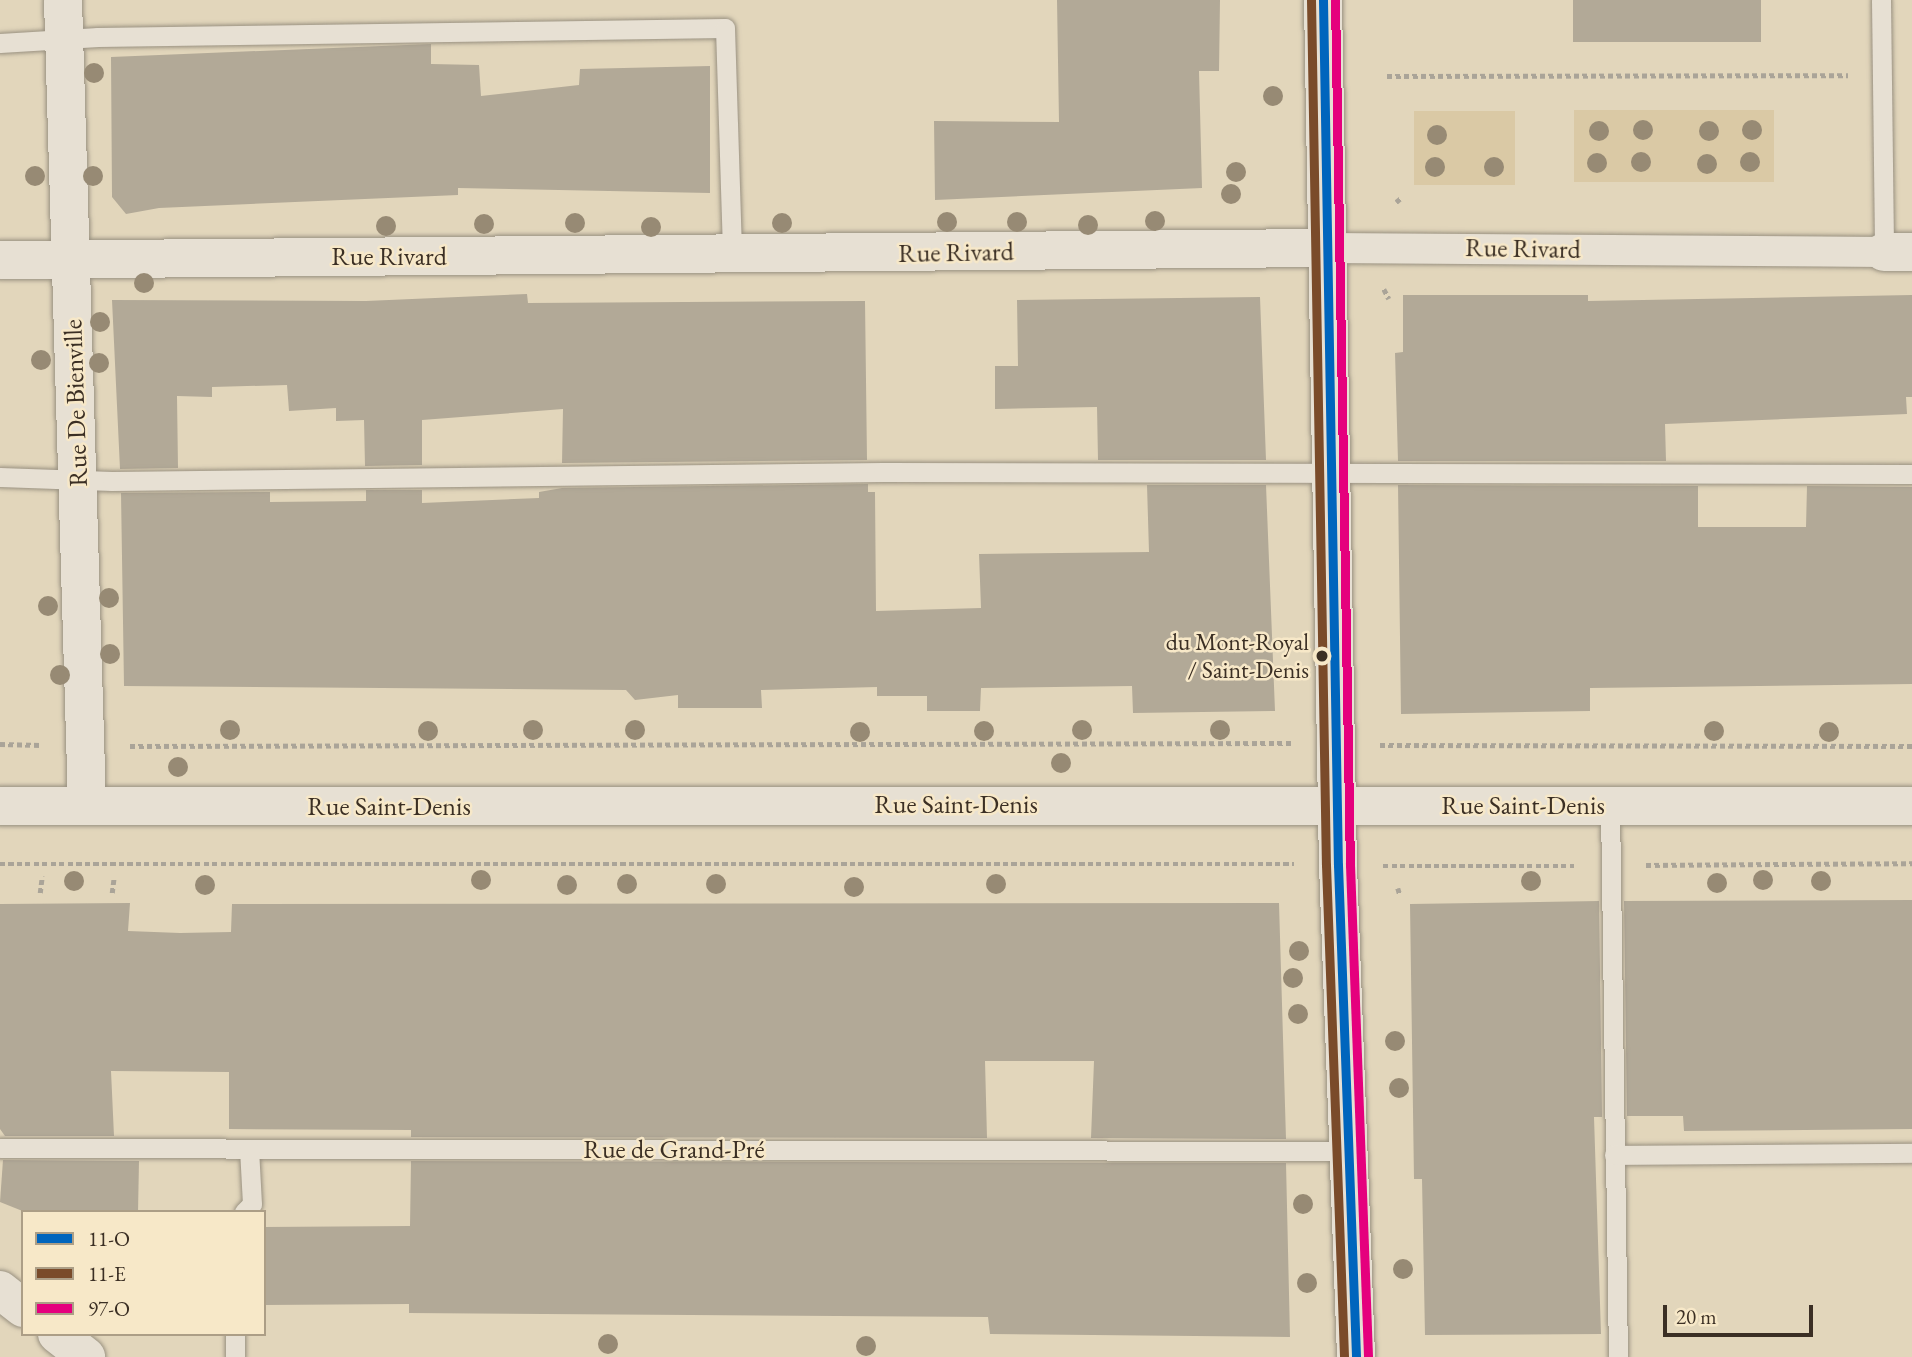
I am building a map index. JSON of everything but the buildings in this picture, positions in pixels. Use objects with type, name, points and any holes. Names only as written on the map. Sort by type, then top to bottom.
[{"type":"main road","name":"Rue De Bienville","points":[[63,0],[87,806]]},
{"type":"main road","points":[[1323,0],[1338,806],[1356,1357]]},
{"type":"main road","name":"Rue Rivard","points":[[0,260],[1328,248]]},
{"type":"main road","name":"Rue Saint-Denis","points":[[0,806],[1912,806]]},
{"type":"main road","points":[[0,1290],[21,1306]]},
{"type":"main road","points":[[60,1336],[86,1357]]},
{"type":"street","name":"Rue Rivard","points":[[1328,248],[1898,252]]},
{"type":"lane","points":[[1881,0],[1898,252]]},
{"type":"lane","points":[[0,43],[65,39],[725,28],[732,255]]},
{"type":"lane","points":[[0,477],[79,479],[883,472],[1331,475],[1912,474]]},
{"type":"lane","points":[[1610,806],[1618,1357]]},
{"type":"lane","name":"Rue de Grand-Pré","points":[[0,1148],[1348,1151]]},
{"type":"lane","points":[[246,1210],[252,1204],[249,1149]]},
{"type":"lane","points":[[1614,1155],[1912,1153]]},
{"type":"lane","points":[[235,1336],[235,1357]]},
{"type":"path","points":[[1387,76],[1851,75]]},
{"type":"path","points":[[1396,202],[1401,198]]},
{"type":"path","points":[[1384,289],[1389,299]]},
{"type":"path","points":[[127,746],[1266,742]]},
{"type":"path","points":[[0,744],[23,744]]},
{"type":"path","points":[[1412,745],[1912,746]]},
{"type":"path","points":[[1634,865],[1912,863]]},
{"type":"path","points":[[0,864],[1263,864]]},
{"type":"path","points":[[1409,866],[1580,866]]},
{"type":"path","points":[[40,893],[42,876]]},
{"type":"path","points":[[112,893],[114,877]]},
{"type":"path","points":[[1398,888],[1400,895]]},
{"type":"shaded area","points":[[1574,110],[1774,110],[1774,182],[1574,182]]},
{"type":"shaded area","points":[[1414,111],[1515,111],[1515,185],[1414,185]]},
{"type":"transit line","name":"11-E","points":[[1311,0],[1326,865],[1344,1357]]},
{"type":"transit line","name":"11-O","points":[[1323,0],[1338,865],[1356,1357]]},
{"type":"transit line","name":"97-O","points":[[1335,0],[1350,865],[1368,1357]]},
{"type":"place","name":"du Mont-Royal / Saint-Denis","points":[[1322,656]]}]
